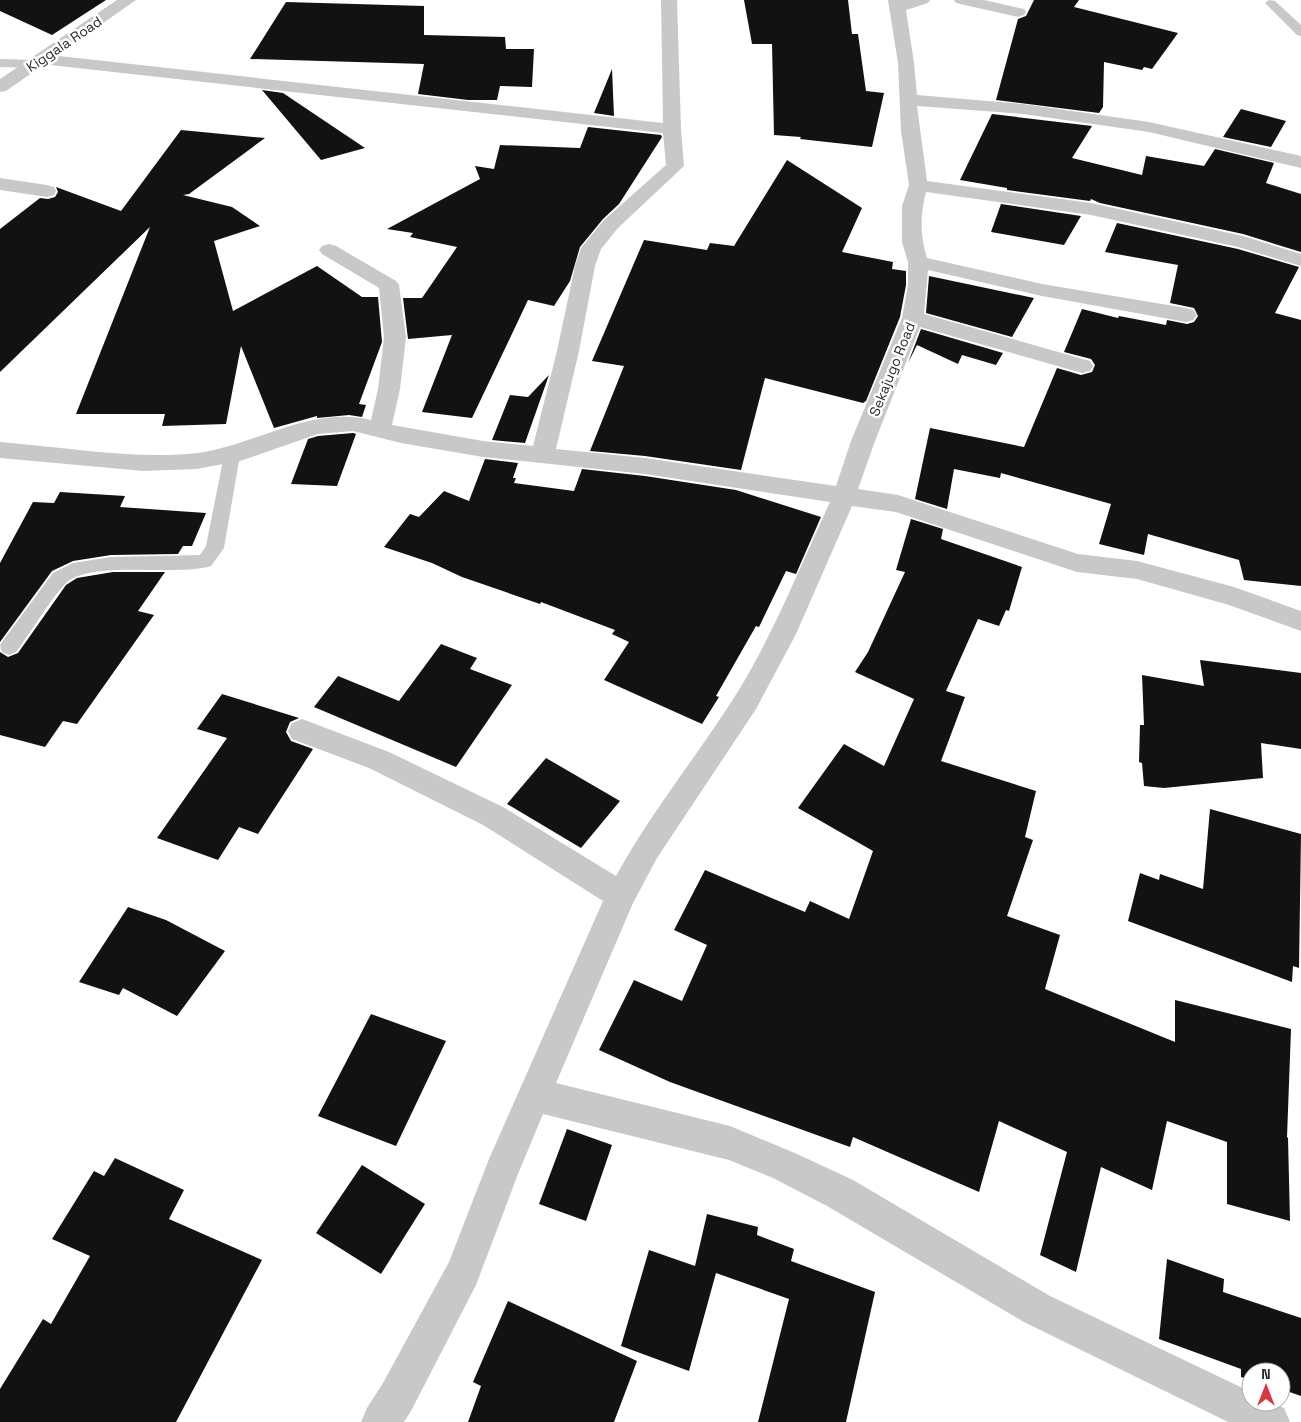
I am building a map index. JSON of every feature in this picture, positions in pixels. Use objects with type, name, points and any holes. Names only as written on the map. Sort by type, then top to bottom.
[{"type":"street","name":"Kiggala Road","points":[[0,87],[128,0]]},
{"type":"street","points":[[543,454],[568,351],[585,266],[592,248],[611,224],[676,166],[672,129],[670,0]]},
{"type":"street","points":[[896,3],[922,0]]},
{"type":"street","points":[[962,0],[1018,12]]},
{"type":"street","name":"Sekajugo Road","points":[[381,1422],[397,1396],[463,1272],[501,1171],[621,896],[646,849],[746,701],[782,634],[844,497],[863,440],[913,318],[918,285],[918,262],[912,242],[912,206],[918,185],[908,100],[906,63],[896,3]]},
{"type":"street","points":[[38,62],[672,129]]},
{"type":"street","points":[[908,100],[1023,109],[1149,127],[1301,162]]},
{"type":"street","points":[[0,184],[47,191]]},
{"type":"street","points":[[918,185],[1091,209],[1243,242],[1301,260]]},
{"type":"street","points":[[329,250],[389,285],[395,337],[389,389],[380,429]]},
{"type":"street","points":[[918,262],[1042,290],[1186,315]]},
{"type":"street","points":[[913,318],[1082,366]]},
{"type":"street","points":[[0,450],[144,463],[196,461],[232,455],[316,426],[353,423],[444,443],[483,449],[645,466],[898,504],[1077,563],[1137,570],[1234,597],[1301,621]]},
{"type":"street","points":[[302,731],[380,760],[493,816],[621,896]]},
{"type":"street","points":[[534,1095],[730,1143],[785,1166],[840,1193],[1037,1310],[1270,1422]]},
{"type":"lane","points":[[1271,3],[1301,32]]},
{"type":"lane","points":[[0,63],[38,62]]},
{"type":"lane","points":[[9,647],[60,578],[79,568],[110,564],[205,561],[215,548],[232,455]]},
{"type":"building","points":[[0,0],[106,0],[52,35],[0,11]]},
{"type":"building","points":[[744,0],[848,0],[852,34],[858,34],[866,91],[884,93],[872,147],[774,135],[772,44],[752,44]]},
{"type":"building","points":[[1034,0],[1079,0],[1074,7],[1178,33],[1152,69],[1144,67],[1142,70],[1104,62],[1103,107],[1099,113],[996,100],[1018,19],[1026,16]]},
{"type":"building","points":[[286,2],[424,6],[424,35],[505,37],[506,49],[534,49],[532,87],[500,86],[497,100],[468,100],[418,94],[424,64],[250,59]]},
{"type":"building","points":[[612,69],[614,116],[594,113]]},
{"type":"building","points":[[262,90],[283,93],[365,148],[321,160]]},
{"type":"building","points":[[1241,109],[1286,121],[1271,147],[1223,137]]},
{"type":"building","points":[[992,114],[1092,126],[1072,158],[1142,175],[1146,156],[1204,166],[1215,149],[1274,163],[1266,183],[1301,194],[1301,252],[1243,234],[1100,203],[1091,199],[1090,201],[1007,190],[1007,188],[960,180]]},
{"type":"building","points":[[588,127],[661,135],[662,137],[619,204],[603,219],[580,247],[570,281],[554,306],[528,300],[472,418],[422,412],[452,335],[408,339],[403,298],[422,298],[457,247],[410,237],[413,233],[387,229],[480,179],[475,166],[494,169],[500,145],[580,148]]},
{"type":"building","points":[[181,130],[265,138],[189,194],[183,195],[232,207],[260,226],[214,241],[233,311],[317,266],[362,297],[378,297],[382,342],[359,404],[366,405],[362,417],[349,415],[317,418],[317,416],[274,428],[241,346],[226,424],[162,426],[165,414],[76,414],[150,227],[0,372],[0,229],[40,198],[48,199],[55,197],[58,192],[56,187],[121,211]]},
{"type":"building","points":[[787,160],[862,208],[842,252],[893,262],[892,269],[906,271],[906,285],[900,317],[866,401],[863,403],[765,378],[741,470],[645,456],[590,451],[624,366],[592,361],[644,240],[707,250],[710,243],[734,246]]},
{"type":"building","points":[[1001,204],[1081,216],[1064,245],[991,232]]},
{"type":"building","points":[[1117,223],[1238,249],[1299,267],[1275,313],[1301,320],[1301,586],[1244,580],[1239,560],[1148,534],[1144,555],[1099,544],[1111,504],[1001,473],[1000,478],[954,469],[947,509],[915,499],[930,428],[1024,447],[1057,368],[1081,375],[1092,372],[1095,365],[1091,359],[1064,352],[1082,309],[1118,318],[1119,316],[1166,325],[1167,320],[1187,324],[1194,322],[1198,316],[1194,308],[1170,303],[1178,265],[1105,252]]},
{"type":"building","points":[[929,276],[1034,298],[1012,337],[926,313]]},
{"type":"building","points":[[921,329],[1003,353],[996,365],[962,355],[958,364],[917,345],[908,363]]},
{"type":"building","points":[[549,375],[525,443],[492,440],[510,395],[528,397]]},
{"type":"building","points":[[356,434],[337,486],[291,484],[308,439],[318,436]]},
{"type":"building","points":[[485,459],[518,463],[513,478],[516,478],[514,483],[574,491],[582,469],[645,476],[736,490],[821,517],[796,574],[786,571],[759,627],[756,626],[716,696],[719,697],[702,724],[604,680],[629,642],[612,634],[615,630],[541,602],[540,604],[462,577],[432,563],[384,547],[410,514],[419,517],[444,491],[469,501]]},
{"type":"building","points":[[60,492],[125,496],[120,507],[206,513],[192,546],[183,546],[178,554],[111,555],[73,561],[52,571],[0,642],[0,563],[33,502],[54,503]]},
{"type":"building","points":[[911,519],[943,529],[941,539],[1022,567],[1009,611],[1006,610],[999,626],[978,619],[946,691],[965,697],[941,761],[1036,791],[1025,837],[1033,840],[1007,916],[1060,935],[1045,989],[1175,1042],[1175,1000],[1291,1029],[1287,1137],[1290,1221],[1227,1204],[1227,1142],[1167,1121],[1152,1190],[1101,1167],[1076,1272],[1040,1255],[1067,1152],[999,1121],[979,1192],[853,1137],[850,1147],[670,1082],[599,1050],[634,980],[682,1001],[707,945],[674,930],[705,870],[805,912],[810,901],[849,919],[873,851],[798,808],[844,744],[884,766],[914,699],[855,672],[868,652],[905,572],[896,570]]},
{"type":"building","points":[[113,572],[165,572],[138,611],[154,615],[77,724],[63,721],[45,747],[0,735],[0,652],[8,657],[18,653],[66,585],[77,578]]},
{"type":"building","points":[[441,644],[477,658],[470,669],[512,685],[456,767],[314,707],[338,676],[399,701]]},
{"type":"building","points":[[1200,660],[1301,673],[1301,749],[1261,743],[1263,778],[1164,788],[1144,786],[1142,763],[1139,762],[1140,725],[1144,725],[1142,675],[1204,686]]},
{"type":"building","points":[[222,694],[299,718],[290,722],[286,732],[291,741],[313,749],[258,834],[239,827],[218,860],[157,838],[227,738],[197,729]]},
{"type":"building","points":[[546,758],[620,801],[581,848],[507,804]]},
{"type":"building","points":[[1210,809],[1301,834],[1299,968],[1293,966],[1292,982],[1128,921],[1140,873],[1159,880],[1160,874],[1203,889]]},
{"type":"building","points":[[128,907],[166,920],[225,951],[177,1016],[123,988],[119,995],[79,982]]},
{"type":"building","points":[[371,1014],[446,1041],[396,1146],[318,1116]]},
{"type":"building","points":[[567,1129],[612,1145],[586,1221],[539,1204]]},
{"type":"building","points":[[115,1158],[184,1190],[169,1219],[262,1260],[176,1422],[0,1422],[0,1389],[43,1319],[51,1324],[90,1256],[52,1239],[94,1171],[104,1176]]},
{"type":"building","points":[[362,1165],[425,1204],[381,1274],[316,1233]]},
{"type":"building","points":[[707,1214],[758,1227],[757,1235],[794,1249],[791,1261],[875,1292],[846,1422],[758,1422],[789,1299],[716,1273],[689,1371],[621,1346],[649,1250],[695,1266]]},
{"type":"building","points":[[1167,1259],[1224,1279],[1223,1292],[1301,1318],[1301,1396],[1291,1392],[1291,1362],[1241,1362],[1241,1369],[1159,1339]]},
{"type":"building","points":[[508,1301],[637,1361],[614,1422],[468,1422],[481,1386],[473,1382]]}]
